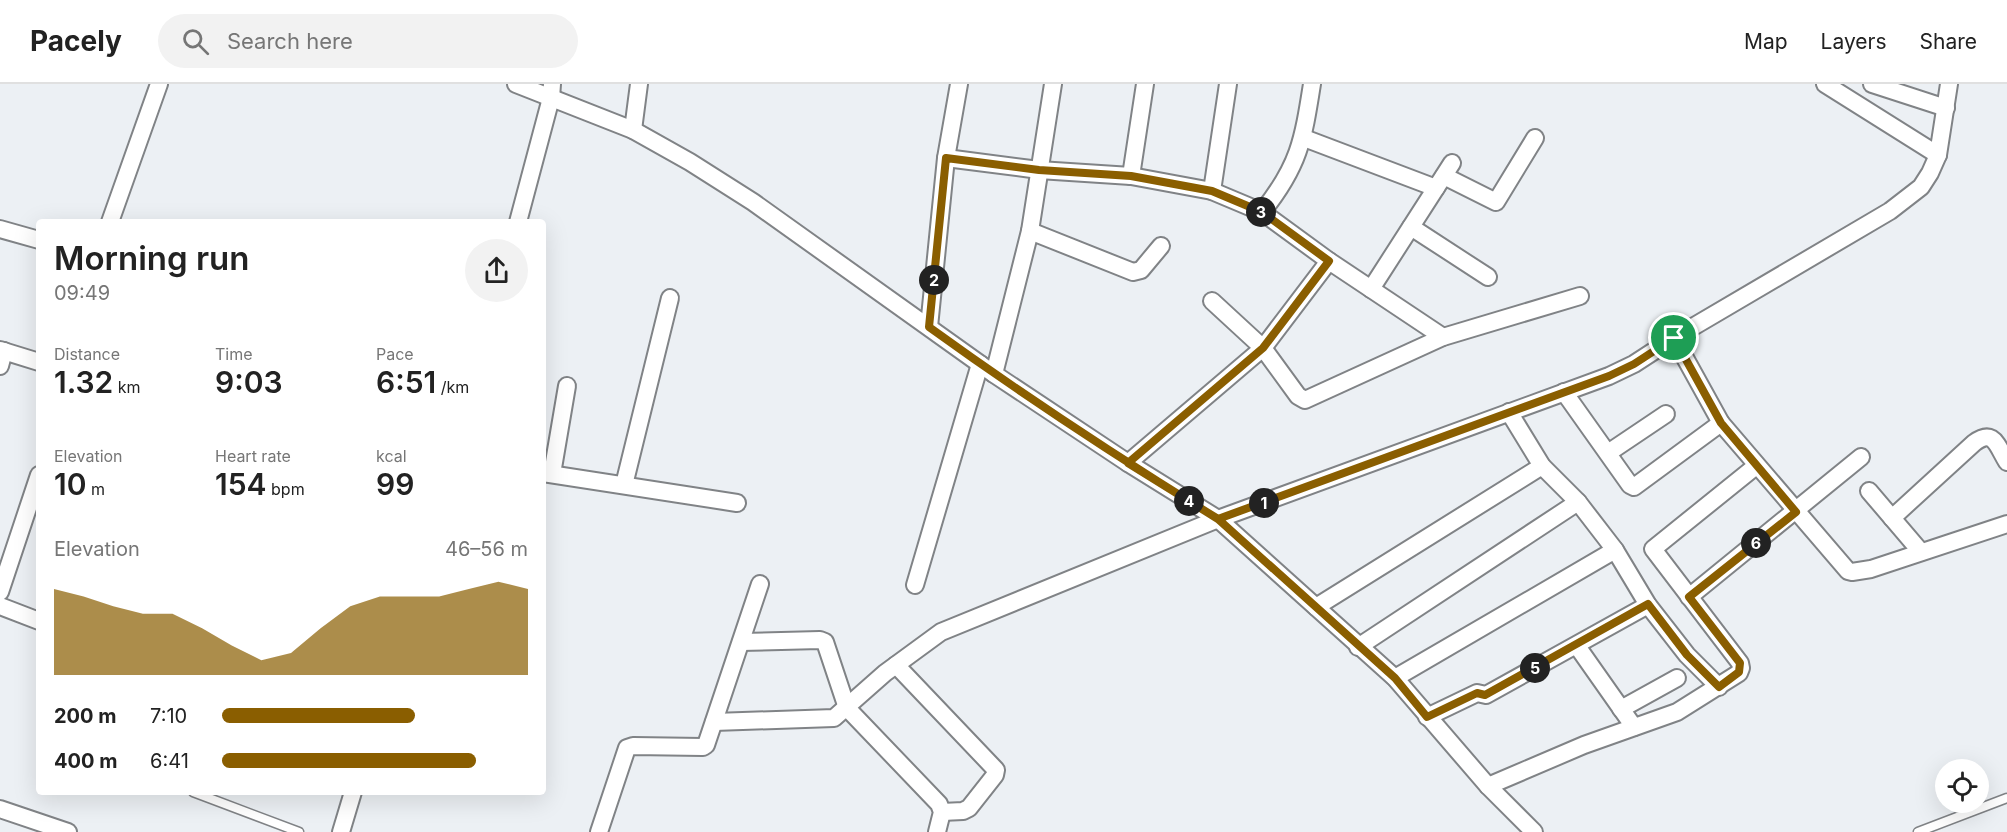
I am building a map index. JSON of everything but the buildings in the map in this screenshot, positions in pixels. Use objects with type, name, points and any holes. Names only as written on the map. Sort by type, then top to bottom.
[{"type":"street","points":[[111,219],[159,84]]},
{"type":"street","points":[[516,84],[552,91],[633,130],[690,162],[753,202],[994,374],[1128,463],[1218,519],[1395,678],[1488,786],[1534,832]]},
{"type":"street","points":[[633,130],[639,84]]},
{"type":"street","points":[[929,327],[946,158],[959,84]]},
{"type":"street","points":[[994,374],[1030,231],[1053,84]]},
{"type":"street","points":[[1131,176],[1144,84]]},
{"type":"street","points":[[1212,191],[1228,84]]},
{"type":"street","points":[[1262,212],[1287,178],[1296,159],[1304,138],[1312,84]]},
{"type":"street","points":[[1825,84],[1938,155]]},
{"type":"street","points":[[1872,84],[1946,108]]},
{"type":"street","points":[[714,722],[834,718],[896,665],[941,632],[1218,519],[1609,376],[1634,364],[1890,211],[1921,187],[1938,155],[1949,84]]},
{"type":"street","points":[[519,219],[552,91]]},
{"type":"street","points":[[1304,138],[1444,176],[1496,202],[1535,138]]},
{"type":"street","points":[[946,158],[1039,170],[1131,176],[1212,191],[1262,212],[1329,261],[1443,337]]},
{"type":"street","points":[[1371,289],[1444,176]]},
{"type":"street","points":[[1411,227],[1488,277]]},
{"type":"street","points":[[0,229],[36,239]]},
{"type":"street","points":[[1030,231],[1133,272],[1141,270],[1161,246]]},
{"type":"street","points":[[1128,463],[1263,348],[1329,261]]},
{"type":"street","points":[[1212,301],[1263,348],[1298,396],[1305,399],[1443,337],[1580,296]]},
{"type":"street","points":[[624,485],[670,298]]},
{"type":"street","points":[[1674,338],[1721,423],[1848,571],[1871,569],[2007,524]]},
{"type":"street","points":[[1,356],[36,362]]},
{"type":"street","points":[[915,585],[980,364]]},
{"type":"street","points":[[567,386],[547,474],[737,503]]},
{"type":"street","points":[[1564,392],[1630,485],[1637,486],[1721,423]]},
{"type":"street","points":[[1509,412],[1542,466],[1578,502],[1615,550],[1648,604],[1687,655],[1719,687]]},
{"type":"street","points":[[1608,453],[1666,414]]},
{"type":"street","points":[[1892,518],[1974,443],[1985,436],[1990,436],[2007,462]]},
{"type":"street","points":[[1689,597],[1861,458]]},
{"type":"street","points":[[1316,607],[1542,466]]},
{"type":"street","points":[[1488,786],[1584,745],[1677,712],[1739,672],[1740,663],[1653,549],[1756,466]]},
{"type":"street","points":[[0,592],[36,484]]},
{"type":"street","points":[[1869,491],[1921,552]]},
{"type":"street","points":[[1358,647],[1578,502]]},
{"type":"street","points":[[1395,678],[1615,550]]},
{"type":"street","points":[[599,832],[627,748],[633,746],[703,747],[706,745],[760,584]]},
{"type":"street","points":[[1427,717],[1477,693],[1485,695],[1648,604]]},
{"type":"street","points":[[0,606],[36,620]]},
{"type":"street","points":[[741,642],[823,640],[847,708],[939,804],[942,812],[937,832]]},
{"type":"street","points":[[1577,645],[1634,727]]},
{"type":"street","points":[[896,665],[996,770],[995,775],[969,808],[963,811],[942,812]]},
{"type":"street","points":[[1621,709],[1677,678]]},
{"type":"street","points":[[341,832],[352,795]]},
{"type":"street","points":[[0,809],[68,832]]},
{"type":"lane","points":[[202,795],[299,832]]},
{"type":"lane","points":[[1918,832],[2007,798]]},
{"type":"route","points":[[1674,338],[1634,364],[1609,376],[1218,519],[1128,463],[994,374],[929,327],[946,158],[1039,170],[1131,176],[1212,191],[1262,212],[1329,261],[1263,348],[1128,463],[1173,491],[1218,519],[1395,678],[1427,717],[1477,693],[1485,695],[1648,604],[1687,655],[1719,687],[1741,670],[1740,663],[1689,597],[1796,512],[1721,423],[1674,338]]}]
